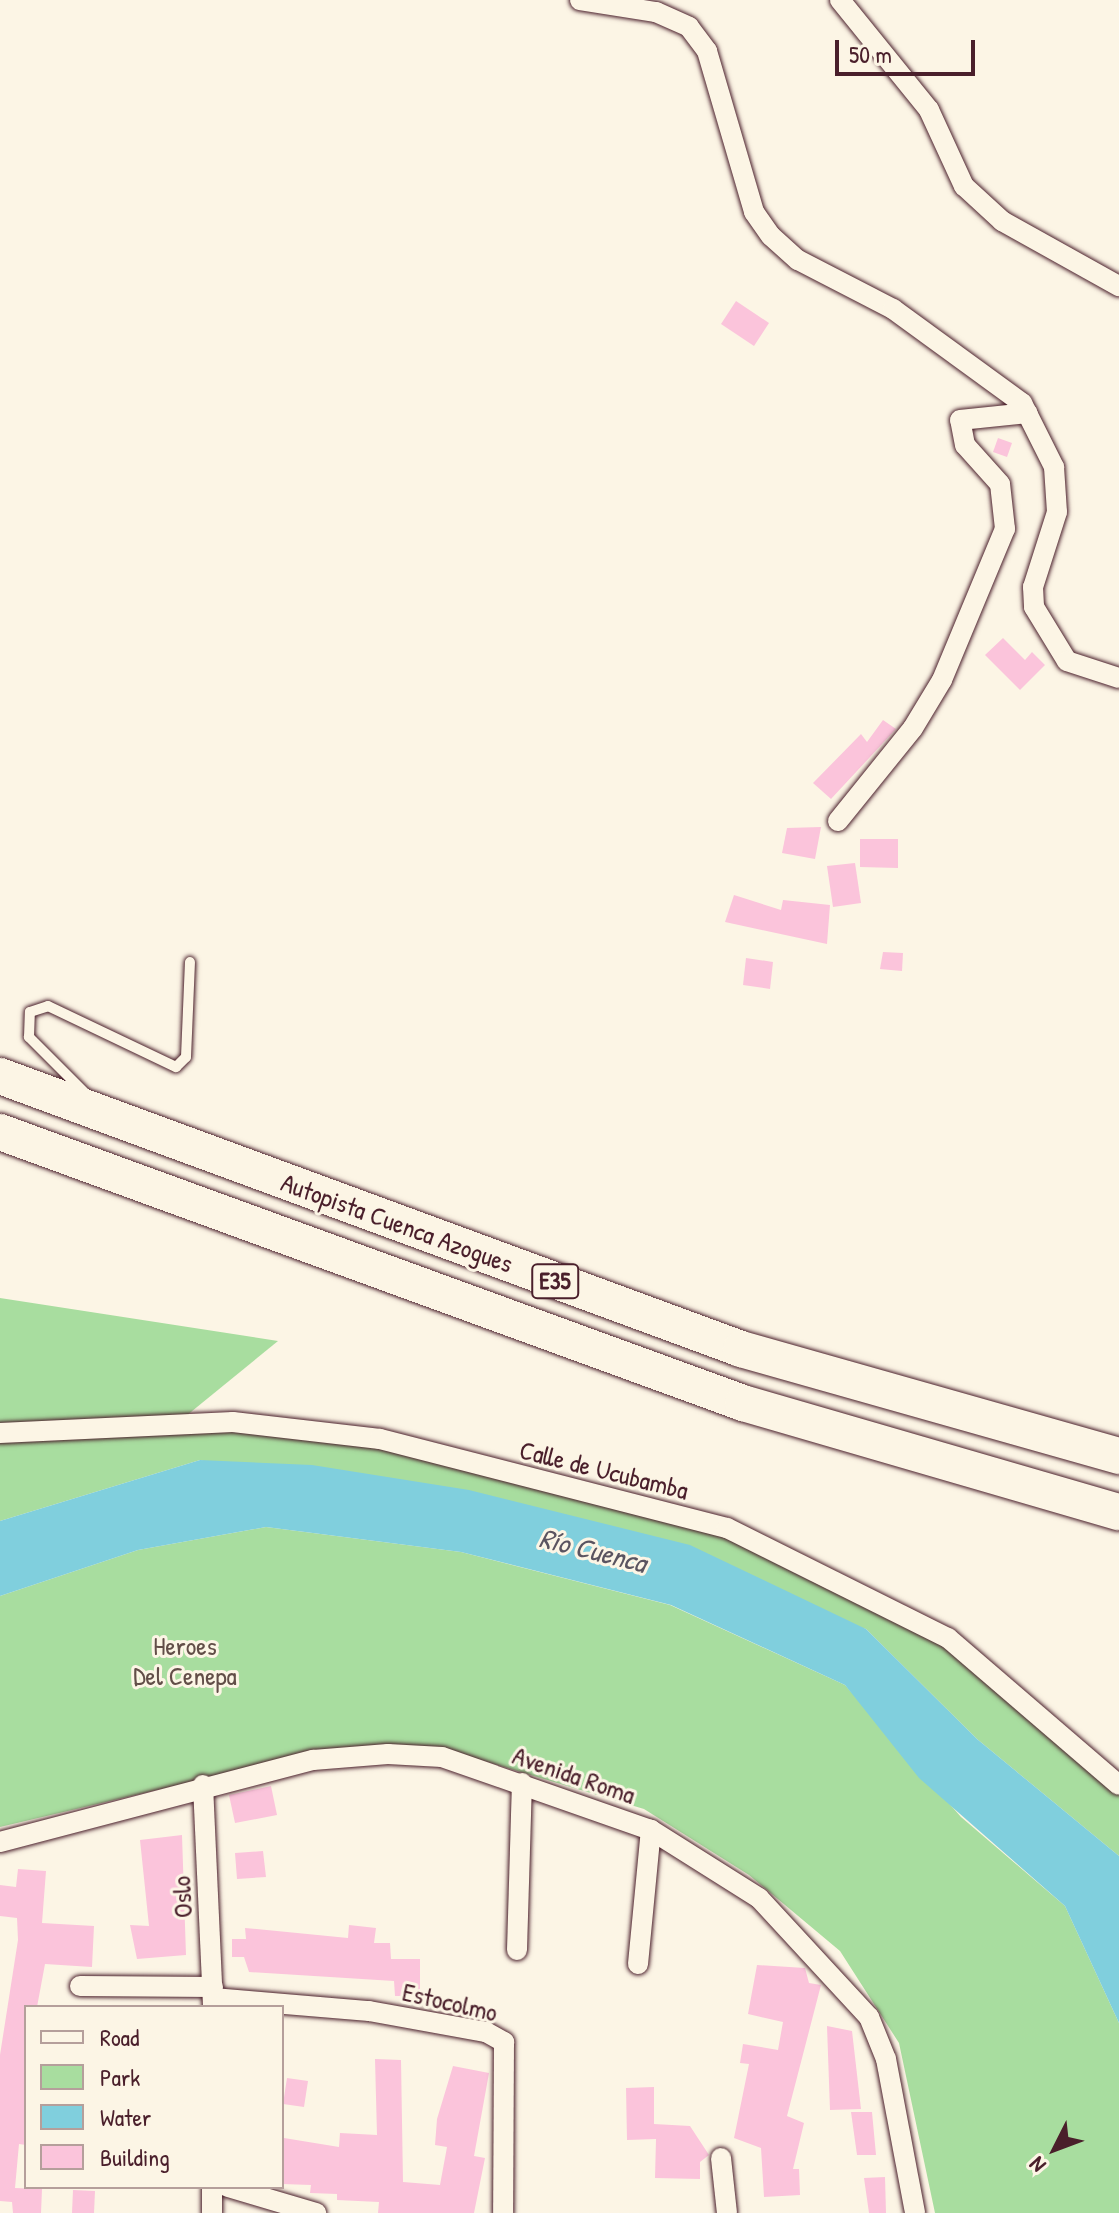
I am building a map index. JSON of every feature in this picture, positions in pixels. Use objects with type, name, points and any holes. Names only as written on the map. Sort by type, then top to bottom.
[{"type":"highway","name":"Autopista Cuenca Azogues","points":[[0,1076],[741,1349],[1119,1456]]},
{"type":"highway","name":"Autopista Cuenca Azogues","points":[[0,1132],[743,1403],[1119,1512]]},
{"type":"street","points":[[580,0],[656,12],[689,27],[707,51],[754,212],[771,236],[798,260],[893,309],[1028,413],[1054,467],[1057,512],[1039,563],[1034,607],[1067,661],[1119,678]]},
{"type":"street","points":[[840,0],[929,110],[964,186],[1002,221],[1119,286]]},
{"type":"street","points":[[838,821],[913,728],[942,680],[1005,529],[1000,484],[965,445],[960,420],[1028,413]]},
{"type":"street","name":"Calle de Ucubamba","points":[[0,1433],[233,1422],[380,1439],[727,1528],[948,1638],[1119,1785]]},
{"type":"street","name":"Avenida Roma","points":[[0,1842],[203,1785],[313,1760],[388,1754],[442,1757],[651,1830],[759,1898],[869,2017],[886,2059],[915,2213]]},
{"type":"street","points":[[517,1950],[522,1783]]},
{"type":"street","name":"Oslo","points":[[203,1785],[213,1997]]},
{"type":"street","points":[[638,1964],[651,1830]]},
{"type":"street","points":[[80,1986],[213,1997]]},
{"type":"street","name":"Estocolmo","points":[[213,1997],[369,2011],[486,2032],[504,2042],[503,2213]]},
{"type":"street","points":[[721,2158],[727,2213]]},
{"type":"street","points":[[212,2189],[212,2213]]},
{"type":"street","points":[[235,2189],[316,2213]]},
{"type":"lane","points":[[111,1116],[39,1051],[29,1037],[30,1012],[48,1006],[176,1067],[186,1057],[190,962]]},
{"type":"green space","points":[[0,1298],[278,1341],[186,1416],[0,1424]]},
{"type":"green space","points":[[233,1422],[380,1439],[727,1528],[948,1638],[1119,1785],[1119,1856],[977,1739],[866,1629],[200,1460],[0,1521],[0,1433]]},
{"type":"green space","name":"Heroes Del Cenepa","points":[[266,1527],[461,1552],[670,1605],[845,1685],[961,1817],[1065,1906],[1119,2023],[1119,2213],[935,2213],[899,2043],[840,1951],[749,1875],[644,1809],[444,1749],[322,1751],[0,1827],[0,1596],[138,1550]]},
{"type":"water","name":"Río Cuenca","points":[[200,1460],[312,1465],[469,1490],[690,1545],[866,1629],[977,1739],[1119,1856],[1119,2023],[1065,1906],[919,1778],[845,1685],[671,1605],[461,1552],[266,1527],[138,1550],[0,1596],[0,1521]]},
{"type":"building","points":[[736,301],[769,323],[754,346],[721,324]]},
{"type":"building","points":[[998,438],[1012,443],[1007,457],[993,452]]},
{"type":"building","points":[[1003,638],[1025,660],[1032,652],[1045,665],[1020,690],[985,655]]},
{"type":"building","points":[[883,720],[896,729],[831,799],[813,783],[861,734],[867,742]]},
{"type":"building","points":[[821,827],[815,859],[782,853],[787,828]]},
{"type":"building","points":[[860,839],[898,839],[898,868],[860,867]]},
{"type":"building","points":[[855,863],[861,903],[833,907],[827,866]]},
{"type":"building","points":[[734,895],[781,910],[783,900],[830,905],[827,944],[725,922]]},
{"type":"building","points":[[883,952],[903,953],[902,971],[880,969]]},
{"type":"building","points":[[746,958],[773,962],[770,989],[743,985]]},
{"type":"building","points":[[271,1786],[277,1815],[235,1823],[229,1795]]},
{"type":"building","points":[[182,1835],[186,1955],[137,1959],[130,1925],[149,1926],[140,1840]]},
{"type":"building","points":[[263,1851],[266,1877],[237,1879],[235,1853]]},
{"type":"building","points":[[18,1869],[46,1871],[42,1923],[94,1926],[92,1967],[45,1964],[37,2005],[24,2005],[24,2145],[19,2144],[15,2188],[42,2189],[41,2213],[13,2213],[12,2202],[0,2201],[0,2055],[18,1940],[17,1918],[0,1916],[0,1885],[16,1887]]},
{"type":"building","points":[[349,1925],[376,1928],[374,1943],[390,1943],[391,1959],[420,1959],[420,1996],[395,1996],[394,1981],[249,1972],[244,1957],[232,1957],[232,1939],[246,1939],[245,1928],[348,1938]]},
{"type":"building","points":[[757,1965],[805,1968],[809,1983],[821,1985],[787,2116],[804,2123],[793,2169],[799,2169],[800,2195],[764,2197],[761,2148],[734,2138],[749,2064],[740,2063],[743,2044],[778,2050],[783,2022],[748,2014]]},
{"type":"building","points":[[827,2026],[852,2031],[861,2109],[830,2110]]},
{"type":"building","points":[[375,2059],[401,2060],[403,2182],[440,2185],[447,2147],[435,2145],[437,2119],[453,2066],[489,2073],[474,2156],[485,2158],[474,2213],[378,2213],[379,2202],[337,2200],[337,2194],[310,2193],[311,2185],[284,2184],[284,2138],[339,2147],[340,2133],[377,2135]]},
{"type":"building","points":[[287,2078],[308,2081],[304,2107],[284,2104]]},
{"type":"building","points":[[654,2087],[654,2124],[690,2126],[709,2155],[700,2162],[700,2179],[655,2178],[656,2139],[627,2140],[626,2088]]},
{"type":"building","points":[[851,2112],[872,2112],[876,2155],[857,2155]]},
{"type":"building","points":[[885,2177],[886,2213],[869,2213],[864,2178]]},
{"type":"building","points":[[73,2190],[95,2191],[94,2213],[72,2213]]}]
